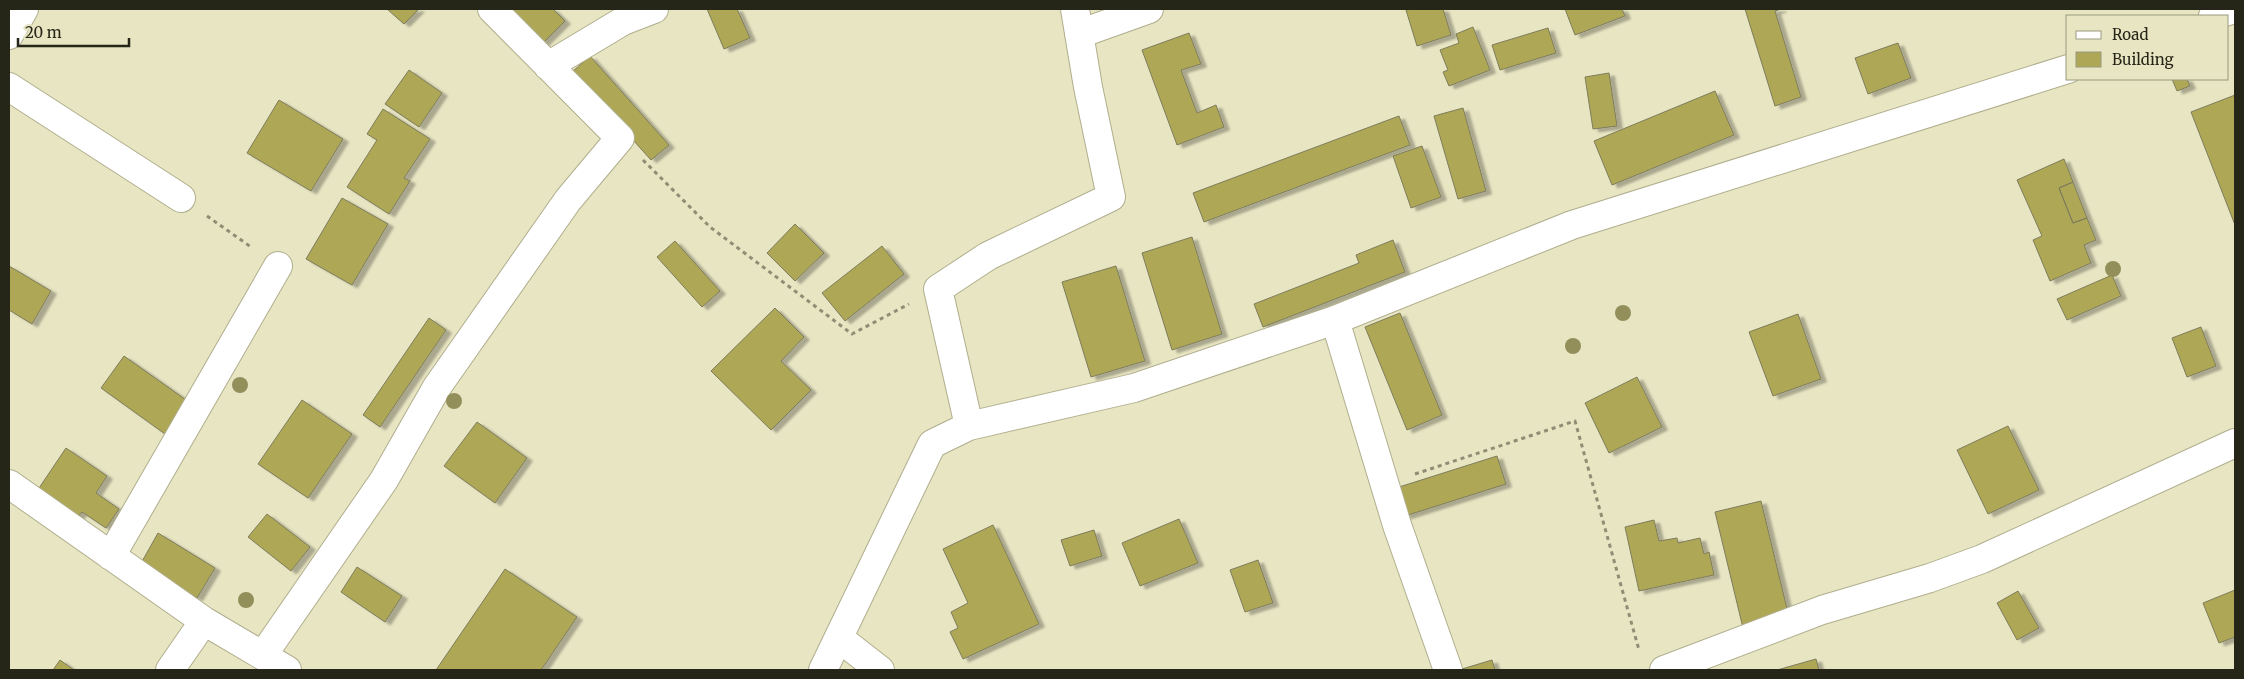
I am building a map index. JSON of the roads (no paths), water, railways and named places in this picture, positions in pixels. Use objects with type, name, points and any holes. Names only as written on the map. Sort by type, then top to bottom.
[{"type":"street","points":[[9,35],[24,9]]},
{"type":"street","points":[[263,655],[384,480],[437,386],[568,200],[620,138],[492,9]]},
{"type":"street","points":[[548,66],[623,21],[654,9]]},
{"type":"street","points":[[969,426],[938,289],[988,256],[1112,198],[1077,21],[1149,9]]},
{"type":"street","points":[[2216,15],[2234,9]]},
{"type":"street","points":[[823,670],[932,444],[969,426],[1134,388],[1335,320],[1572,225],[2066,70]]},
{"type":"street","points":[[9,87],[181,198]]},
{"type":"street","points":[[111,556],[278,266]]},
{"type":"street","points":[[1335,320],[1397,525],[1448,670]]},
{"type":"street","points":[[1664,670],[1822,610],[1930,578],[1982,559],[2235,443]]},
{"type":"street","points":[[9,484],[204,621],[287,670]]},
{"type":"street","points":[[170,670],[204,621]]},
{"type":"street","points":[[839,638],[880,670]]}]
